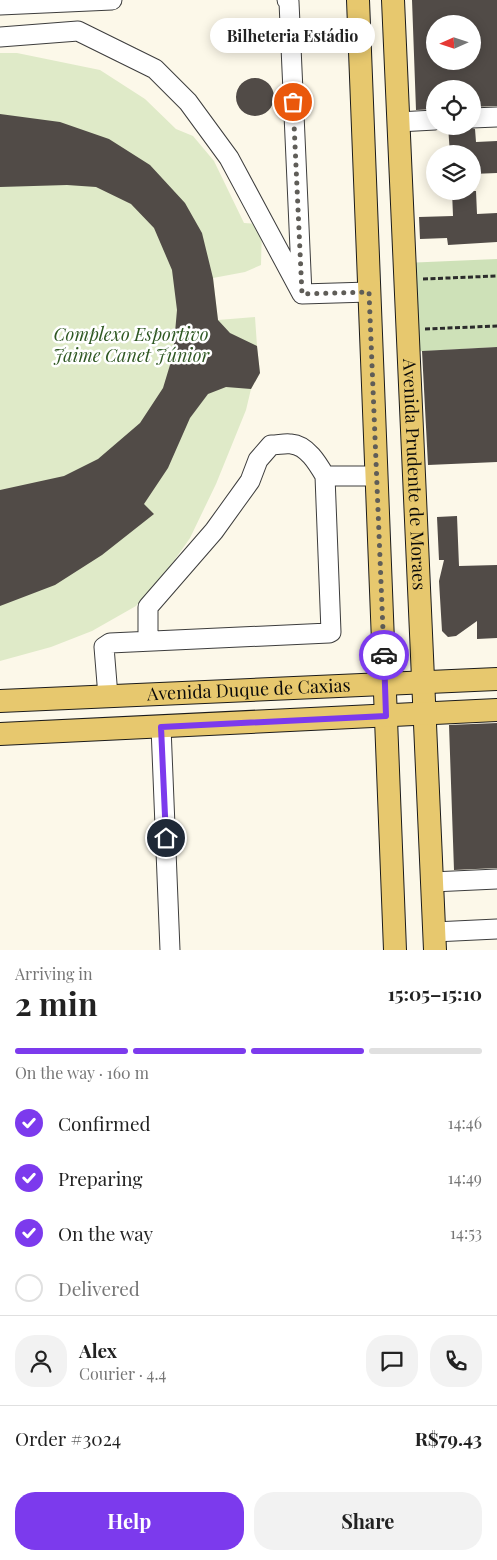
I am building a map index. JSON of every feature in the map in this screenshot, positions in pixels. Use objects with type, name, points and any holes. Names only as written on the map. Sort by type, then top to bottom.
[{"type":"main road","name":"Avenida Prudente de Moraes","points":[[358,0],[395,950]]},
{"type":"main road","name":"Avenida Prudente de Moraes","points":[[393,0],[435,941]]},
{"type":"main road","name":"Avenida Duque de Caxias","points":[[0,701],[497,679]]},
{"type":"main road","name":"Avenida Duque de Caxias","points":[[0,734],[497,710]]},
{"type":"street","points":[[0,5],[112,0]]},
{"type":"street","points":[[287,0],[291,44],[302,294]]},
{"type":"street","points":[[0,37],[78,31],[155,69],[188,102],[229,158],[302,294]]},
{"type":"street","points":[[481,118],[497,117]]},
{"type":"street","points":[[398,122],[426,120]]},
{"type":"street","points":[[302,294],[369,292]]},
{"type":"street","points":[[108,696],[104,647],[110,643],[331,632],[325,476],[318,464],[306,451],[293,444],[271,446],[258,460],[250,480],[214,531],[179,573],[150,603],[147,611],[148,641]]},
{"type":"street","points":[[325,476],[376,476]]},
{"type":"street","points":[[161,727],[170,950]]},
{"type":"street","points":[[432,882],[497,879]]},
{"type":"street","points":[[435,941],[497,929]]},
{"type":"path","points":[[405,280],[497,276]]},
{"type":"path","points":[[407,330],[497,326]]},
{"type":"green space","name":"Complexo Esportivo Jaime Canet Júnior","points":[[0,53],[17,53],[100,70],[145,99],[176,129],[193,136],[214,161],[244,223],[262,224],[261,265],[245,272],[213,278],[218,320],[255,317],[260,373],[251,389],[246,410],[216,484],[190,538],[164,575],[136,606],[92,631],[51,647],[0,661]]},
{"type":"green space","points":[[497,259],[497,347],[408,352],[404,263]]},
{"type":"building","points":[[412,0],[497,0],[497,106],[481,107],[481,80],[426,80],[426,109],[416,110]]},
{"type":"building","points":[[255,78],[268,84],[274,97],[268,110],[255,116],[242,110],[236,97],[242,84]]},
{"type":"building","points":[[0,114],[60,122],[109,139],[150,165],[185,203],[202,233],[213,278],[218,320],[230,333],[257,346],[260,373],[251,389],[226,387],[208,394],[190,418],[168,468],[144,504],[154,514],[102,555],[55,585],[0,606],[0,490],[64,476],[98,459],[140,423],[163,388],[173,355],[177,310],[172,270],[154,228],[131,204],[96,187],[67,185],[0,187]]},
{"type":"building","points":[[449,135],[475,135],[476,142],[497,141],[497,173],[481,174],[481,145],[449,145]]},
{"type":"building","points":[[452,200],[476,200],[477,214],[497,213],[497,242],[448,245],[447,238],[420,239],[419,217],[453,216]]},
{"type":"building","points":[[497,347],[497,462],[428,465],[422,351]]},
{"type":"building","points":[[457,516],[459,566],[497,565],[497,638],[477,639],[477,621],[456,636],[448,637],[442,631],[439,581],[444,560],[439,560],[437,517]]},
{"type":"building","points":[[497,723],[497,868],[454,870],[449,725]]},
{"type":"way so far","points":[[293,102],[302,294],[369,292],[384,655]]},
{"type":"place","name":"Bilheteria Estádio","points":[[293,102]]},
{"type":"route","points":[[166,838],[161,727],[386,716],[384,655]]}]
